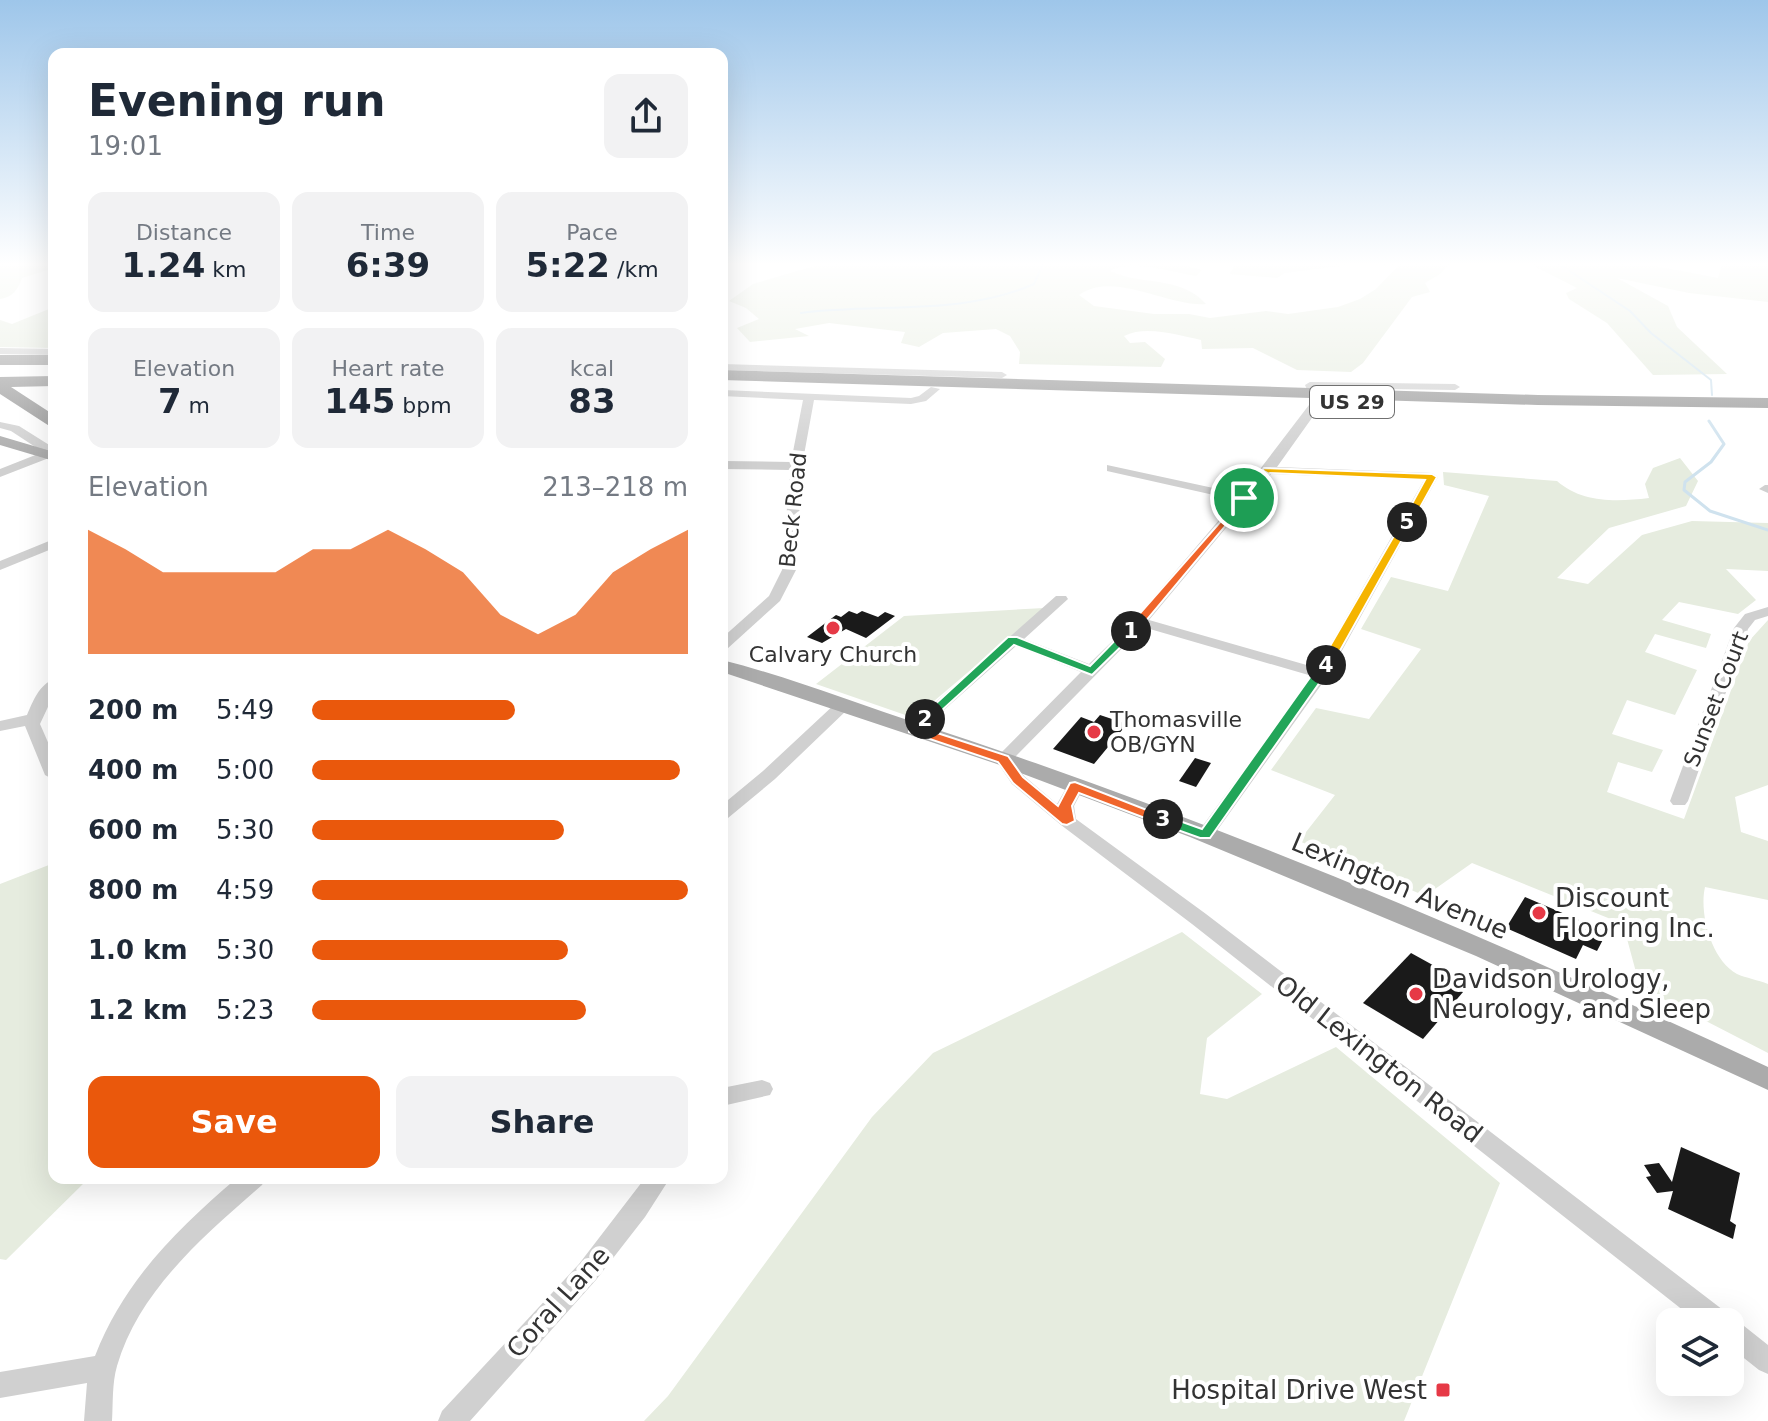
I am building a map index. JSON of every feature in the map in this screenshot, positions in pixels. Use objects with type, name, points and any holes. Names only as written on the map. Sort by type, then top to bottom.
[{"type":"highway","points":[[0,360],[48,360]]},
{"type":"highway","name":"US 29","points":[[728,375],[1768,410]]},
{"type":"highway","points":[[4,383],[48,381]]},
{"type":"highway","name":"US 29","points":[[728,383],[940,382]]},
{"type":"highway","points":[[4,383],[48,419]]},
{"type":"highway","name":"US 29","points":[[1317,397],[1768,403]]},
{"type":"main road","points":[[0,440],[48,453]]},
{"type":"main road","name":"Lexington Avenue","points":[[728,668],[1003,759],[1205,835],[1389,909],[1768,1079]]},
{"type":"street","points":[[0,351],[48,352]]},
{"type":"street","points":[[728,367],[940,382],[1002,375]]},
{"type":"street","points":[[728,393],[911,401],[922,399],[940,382]]},
{"type":"street","points":[[1003,759],[1140,622],[1268,470],[1317,397],[1310,385],[1455,387]]},
{"type":"street","name":"Beck Road","points":[[728,641],[775,598],[789,570],[796,466],[809,396]]},
{"type":"street","points":[[0,425],[16,428],[33,445],[48,452]]},
{"type":"street","points":[[0,473],[48,455]]},
{"type":"street","points":[[728,465],[796,466]]},
{"type":"street","points":[[1111,468],[1244,498]]},
{"type":"street","points":[[1205,835],[1321,674],[1432,477],[1268,470]]},
{"type":"street","points":[[0,566],[48,546]]},
{"type":"street","points":[[913,729],[1061,599]]},
{"type":"street","name":"Sunset Court","points":[[1679,801],[1741,628],[1750,617],[1768,611]]},
{"type":"street","points":[[1140,622],[1321,674]]},
{"type":"street","points":[[1013,640],[1092,671]]},
{"type":"street","points":[[48,691],[32,724],[48,761]]},
{"type":"street","points":[[728,809],[842,706]]},
{"type":"street","points":[[0,726],[33,719]]},
{"type":"street","name":"Old Lexington Road","points":[[1003,759],[1018,780],[1067,821],[1199,919],[1700,1308]]},
{"type":"street","points":[[1067,821],[1065,806],[1075,787]]},
{"type":"street","points":[[728,1096],[762,1089]]},
{"type":"street","points":[[98,1421],[103,1367],[123,1324],[174,1249],[247,1184]]},
{"type":"street","name":"Coral Lane","points":[[452,1421],[600,1256],[640,1208],[654,1184]]},
{"type":"street","points":[[1744,1342],[1768,1361]]},
{"type":"street","points":[[0,1385],[103,1367]]},
{"type":"shaded area","points":[[0,330],[48,330],[48,348],[0,347]]},
{"type":"shaded area","points":[[739,330],[798,330],[809,336],[750,342]]},
{"type":"shaded area","points":[[891,330],[979,330],[943,333],[919,347],[901,343],[905,332]]},
{"type":"shaded area","points":[[999,330],[1387,330],[1363,363],[1351,372],[1297,370],[1253,348],[1202,349],[1201,340],[1152,331],[1124,336],[1130,343],[1145,342],[1165,359],[1161,367],[1019,364],[1020,352],[1010,336]]},
{"type":"shaded area","points":[[1613,330],[1681,330],[1727,374],[1653,375]]},
{"type":"shaded area","points":[[1680,458],[1698,481],[1686,506],[1609,528],[1557,578],[1588,584],[1642,535],[1692,521],[1768,523],[1768,571],[1726,569],[1756,600],[1738,614],[1679,602],[1662,620],[1711,634],[1706,648],[1655,634],[1645,652],[1697,670],[1675,715],[1627,700],[1612,734],[1663,750],[1652,772],[1618,762],[1607,792],[1684,819],[1749,641],[1768,620],[1768,785],[1735,797],[1741,832],[1768,841],[1768,900],[1705,887],[1704,910],[1709,935],[1720,958],[1737,974],[1768,984],[1768,1053],[1640,987],[1623,924],[1472,863],[1425,896],[1299,841],[1335,795],[1271,770],[1316,708],[1369,719],[1421,649],[1361,629],[1391,577],[1448,591],[1489,496],[1444,485],[1443,472],[1557,481],[1577,494],[1624,500],[1649,498],[1645,484],[1653,468]]},
{"type":"shaded area","points":[[1044,608],[914,718],[816,684],[904,616]]},
{"type":"shaded area","points":[[48,865],[48,1184],[83,1184],[6,1260],[0,1259],[0,884]]},
{"type":"shaded area","points":[[1182,932],[1262,994],[1207,1038],[1200,1094],[1227,1099],[1336,1047],[1500,1183],[1404,1421],[644,1421],[668,1396],[872,1117],[933,1053]]},
{"type":"building","name":"Calvary Church","points":[[849,611],[857,614],[862,611],[878,617],[885,612],[895,616],[866,638],[846,629],[822,643],[807,637],[836,615],[841,617]]},
{"type":"building","name":"Thomasville OB/GYN","points":[[1100,715],[1127,724],[1094,764],[1053,749],[1081,717],[1094,722]]},
{"type":"building","points":[[1195,758],[1211,763],[1196,787],[1179,781]]},
{"type":"building","name":"Discount Flooring Inc.","points":[[1525,897],[1607,932],[1597,951],[1583,945],[1576,959],[1506,928]]},
{"type":"building","name":"Davidson Urology, Neurology, and Sleep","points":[[1411,953],[1469,985],[1423,1039],[1363,1003]]},
{"type":"building","points":[[1681,1147],[1740,1173],[1730,1221],[1736,1225],[1733,1239],[1668,1209],[1673,1191],[1657,1193],[1646,1177],[1651,1176],[1644,1165],[1659,1163],[1672,1182]]},
{"type":"waterway","points":[[1648,330],[1711,380],[1712,395]]},
{"type":"waterway","points":[[1709,421],[1724,444],[1711,462],[1685,482],[1684,490],[1710,511],[1768,530]]},
{"type":"place","name":"Calvary Church","points":[[833,628]]},
{"type":"place","name":"Thomasville OB/GYN","points":[[1094,732]]},
{"type":"place","name":"Discount Flooring Inc.","points":[[1539,913]]},
{"type":"place","name":"Davidson Urology, Neurology, and Sleep","points":[[1416,994]]},
{"type":"place","name":"Hospital Drive West","points":[[1443,1390]]},
{"type":"route","points":[[1268,470],[1432,477],[1321,674],[1205,835],[1075,787],[1065,806],[1067,821],[1018,780],[1003,759],[913,729],[1013,640],[1092,671],[1140,622],[1244,498],[1268,470]]}]
